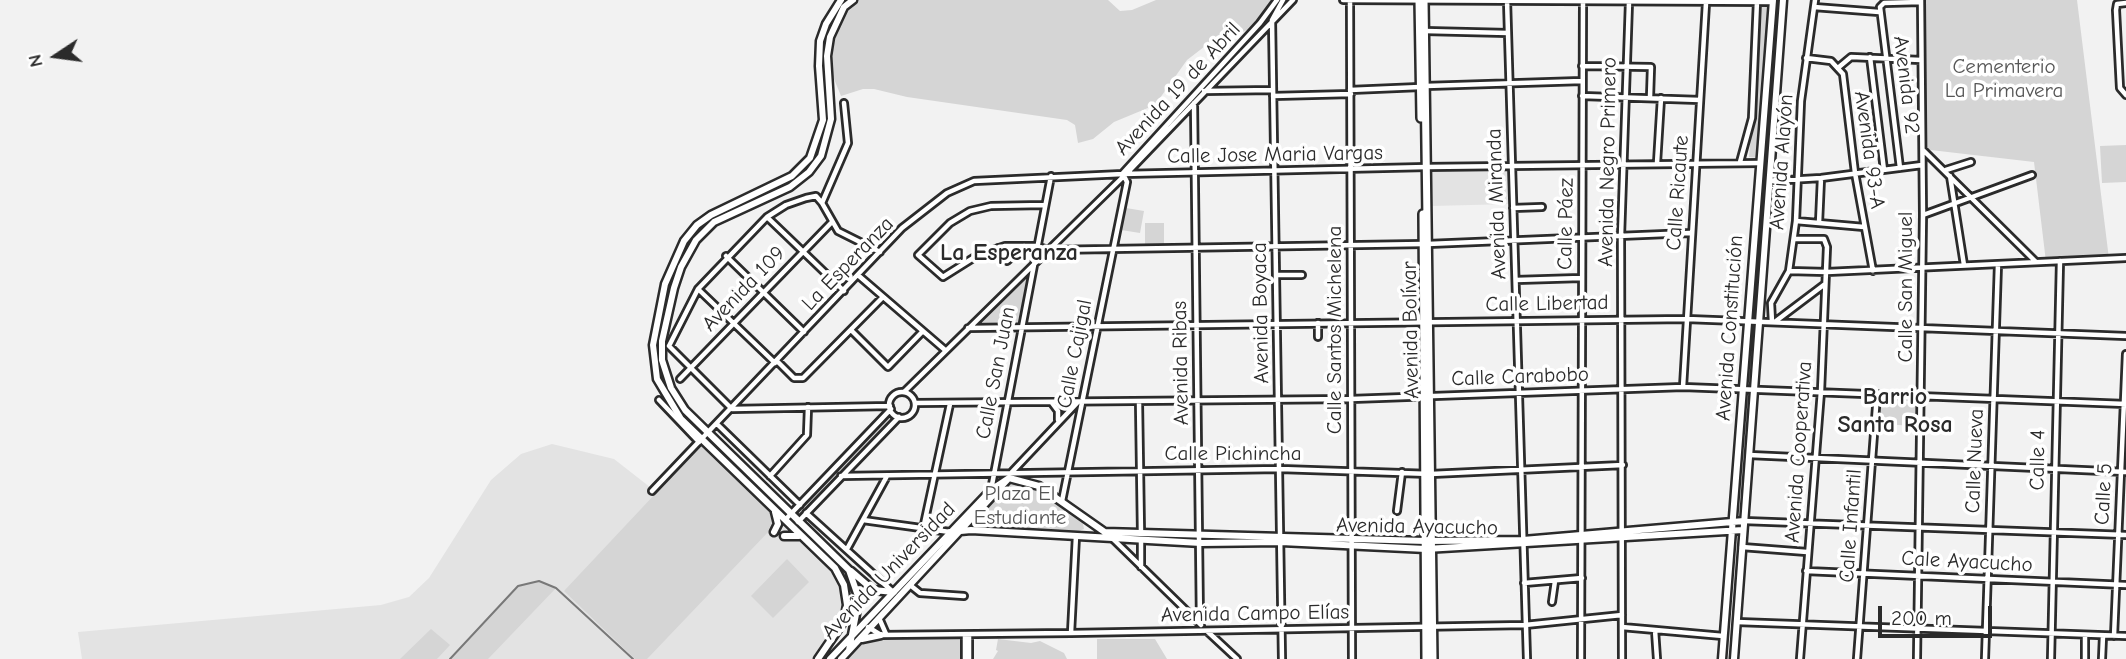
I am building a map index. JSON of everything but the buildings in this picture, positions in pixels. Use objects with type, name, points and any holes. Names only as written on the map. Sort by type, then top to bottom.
[{"type":"main road","name":"Avenida Bolívar","points":[[1422,1],[1425,31],[1423,87]]},
{"type":"main road","name":"Avenida Bolívar","points":[[1422,1],[1430,627],[1433,659]]},
{"type":"main road","name":"Avenida Bolívar","points":[[1426,659],[1430,627]]},
{"type":"street","points":[[700,440],[669,404],[657,379],[653,345],[665,284],[684,241],[697,225],[711,215],[792,176],[810,159],[823,120],[820,41],[826,24],[841,0]]},
{"type":"street","points":[[853,0],[844,7],[830,37],[827,56],[831,120],[821,156],[809,172],[790,187],[714,222],[696,240],[681,267],[667,314],[662,360],[677,400],[708,432],[849,570],[873,590],[894,592]]},
{"type":"street","name":"Avenida 19 de Abril","points":[[1123,174],[1260,23],[1276,0]]},
{"type":"street","points":[[1272,19],[1283,0]]},
{"type":"street","name":"Avenida 19 de Abril","points":[[1123,174],[1293,0]]},
{"type":"street","points":[[1343,0],[1706,3],[1773,1]]},
{"type":"street","name":"Calle Santos Michelena","points":[[1350,0],[1352,659]]},
{"type":"street","name":"Avenida Constitución","points":[[1734,659],[1783,0]]},
{"type":"street","name":"Avenida Miranda","points":[[1507,1],[1527,659]]},
{"type":"street","name":"Calle Páez","points":[[1581,659],[1583,1]]},
{"type":"street","points":[[1740,163],[1752,118],[1757,1]]},
{"type":"street","name":"Avenida Constitución","points":[[1722,659],[1773,1]]},
{"type":"street","name":"Avenida 92","points":[[1900,168],[1880,2],[1921,1]]},
{"type":"street","name":"Calle San Miguel","points":[[1917,659],[1923,215],[1921,1]]},
{"type":"street","name":"Avenida Negro Primero","points":[[1622,659],[1621,236],[1629,2]]},
{"type":"street","name":"Calle Ricaute","points":[[1683,387],[1690,233],[1706,3]]},
{"type":"street","points":[[1814,3],[1880,12]]},
{"type":"street","name":"Avenida Alayón","points":[[1774,322],[1772,303],[1789,271],[1794,239],[1806,58],[1814,3]]},
{"type":"street","points":[[2126,3],[2117,4],[2116,10],[2120,88],[2126,95]]},
{"type":"street","name":"Avenida Boyaca","points":[[1272,19],[1282,659]]},
{"type":"street","points":[[1425,31],[1508,33]]},
{"type":"street","points":[[1870,57],[1884,170]]},
{"type":"street","points":[[1806,58],[1829,60],[1839,67],[1848,58],[1921,60]]},
{"type":"street","points":[[1582,66],[1651,67],[1650,97]]},
{"type":"street","name":"Avenida 93-A","points":[[1839,67],[1843,74],[1855,173],[1872,271]]},
{"type":"street","points":[[1205,90],[1350,92],[1508,81],[1582,81]]},
{"type":"street","points":[[1582,96],[1700,100]]},
{"type":"street","points":[[1657,163],[1661,98]]},
{"type":"street","name":"Avenida Ribas","points":[[1194,102],[1200,624]]},
{"type":"street","points":[[822,203],[848,143],[844,103]]},
{"type":"street","points":[[1922,149],[2036,262]]},
{"type":"street","points":[[1948,172],[1971,162]]},
{"type":"street","name":"Calle Jose Maria Vargas","points":[[1051,176],[1623,163],[1760,163]]},
{"type":"street","points":[[1769,181],[1821,178],[1922,165]]},
{"type":"street","points":[[1948,172],[1964,265]]},
{"type":"street","points":[[871,406],[904,392],[1123,174]]},
{"type":"street","name":"Calle Cajigal","points":[[1062,501],[1080,402],[1127,182],[1123,174]]},
{"type":"street","points":[[1923,215],[2032,175]]},
{"type":"street","name":"La Esperanza","points":[[652,491],[925,208],[960,186],[974,181],[1051,176]]},
{"type":"street","name":"Calle San Juan","points":[[991,490],[992,473],[1051,176]]},
{"type":"street","points":[[1819,223],[1821,178]]},
{"type":"street","points":[[880,252],[838,232],[816,196],[786,205],[766,217],[726,256],[698,289],[688,303],[670,346],[732,409],[871,406],[890,407],[899,417]]},
{"type":"street","points":[[1044,205],[991,206],[955,220],[918,254],[943,277],[978,256],[998,248],[1025,246],[1048,250],[1351,246],[1690,233]]},
{"type":"street","points":[[1513,208],[1542,207]]},
{"type":"street","points":[[766,217],[844,291]]},
{"type":"street","points":[[1796,221],[1864,227]]},
{"type":"street","name":"Avenida 109","points":[[680,380],[832,222]]},
{"type":"street","name":"Avenida Cooperativa","points":[[1794,239],[1824,239],[1827,247],[1821,391],[1800,659]]},
{"type":"street","points":[[998,248],[1009,261],[1025,246]]},
{"type":"street","points":[[726,256],[804,332]]},
{"type":"street","points":[[1789,271],[1872,271],[2126,258]]},
{"type":"street","name":"Calle 4","points":[[2051,659],[2060,261]]},
{"type":"street","name":"Calle Nueva","points":[[1985,659],[1997,264]]},
{"type":"street","points":[[1276,275],[1302,275]]},
{"type":"street","points":[[859,276],[945,350]]},
{"type":"street","points":[[1516,280],[1581,278]]},
{"type":"street","points":[[1774,322],[1825,283]]},
{"type":"street","points":[[698,289],[794,378],[803,378],[882,298]]},
{"type":"street","name":"Calle Libertad","points":[[968,328],[1097,324],[1687,319],[2126,336]]},
{"type":"street","points":[[1318,323],[1318,337]]},
{"type":"street","points":[[851,330],[888,367],[922,332]]},
{"type":"street","name":"Calle 5","points":[[2114,636],[2118,535],[2124,472],[2126,354]]},
{"type":"street","name":"Calle Carabobo","points":[[915,404],[1351,399],[1683,387],[2125,404]]},
{"type":"street","points":[[793,528],[899,417],[911,414],[915,404],[912,396],[904,392]]},
{"type":"street","name":"Calle Infantil","points":[[1857,659],[1877,394]]},
{"type":"street","points":[[785,520],[890,407],[891,399]]},
{"type":"street","points":[[659,400],[835,568],[844,585],[847,605],[844,621],[818,659]]},
{"type":"street","points":[[1139,401],[1141,568]]},
{"type":"street","points":[[1080,402],[1057,422],[1010,475],[1030,482],[1062,501],[1105,532],[1237,659]]},
{"type":"street","points":[[923,529],[950,403]]},
{"type":"street","points":[[1051,403],[1058,411],[1057,422]]},
{"type":"street","points":[[770,476],[807,435],[808,407]]},
{"type":"street","points":[[717,424],[800,505]]},
{"type":"street","points":[[1749,455],[1871,463],[2054,467],[2124,472]]},
{"type":"street","name":"Calle Pichincha","points":[[841,476],[1280,469],[1428,473],[1522,472],[1623,466]]},
{"type":"street","points":[[1396,510],[1402,472]]},
{"type":"street","points":[[847,549],[887,475]]},
{"type":"street","name":"Avenida Universidad","points":[[830,659],[950,531],[1010,475]]},
{"type":"street","name":"Avenida Universidad","points":[[841,659],[1010,475]]},
{"type":"street","points":[[774,532],[778,524],[775,510]]},
{"type":"street","points":[[806,513],[894,592]]},
{"type":"street","points":[[1071,633],[1079,536],[1088,527],[1083,515]]},
{"type":"street","points":[[863,520],[950,531]]},
{"type":"street","points":[[1731,528],[1744,521],[2126,535]]},
{"type":"street","points":[[1731,528],[1743,530]]},
{"type":"street","name":"Avenida Ayacucho","points":[[950,531],[1112,538],[1281,539],[1429,545],[1523,542],[1731,528]]},
{"type":"street","name":"Avenida Ayacucho","points":[[1105,532],[1141,537]]},
{"type":"street","points":[[784,536],[802,537]]},
{"type":"street","points":[[1742,547],[1807,552]]},
{"type":"street","points":[[849,570],[859,599],[849,650]]},
{"type":"street","name":"Cale Ayacucho","points":[[1806,571],[2126,585]]},
{"type":"street","points":[[1524,583],[1582,578]]},
{"type":"street","points":[[1552,602],[1555,581]]},
{"type":"street","points":[[910,585],[920,593],[964,596]]},
{"type":"street","name":"Avenida Campo Elías","points":[[884,635],[1525,625],[1622,615]]},
{"type":"street","points":[[879,618],[884,635]]},
{"type":"street","points":[[864,620],[870,629],[884,635]]},
{"type":"street","points":[[1737,622],[1918,631],[2126,636]]},
{"type":"street","points":[[1622,627],[1723,636]]},
{"type":"street","points":[[1655,630],[1657,659]]},
{"type":"street","points":[[860,639],[884,635]]},
{"type":"street","points":[[967,635],[967,659]]},
{"type":"street","points":[[2085,635],[2085,659]]},
{"type":"street","points":[[2102,659],[2103,636]]},
{"type":"shaded area","points":[[1510,167],[1511,204],[1431,206],[1430,169]]},
{"type":"shaded area","points":[[701,441],[832,571],[839,582],[843,609],[839,622],[812,659],[82,659],[78,632],[381,605],[409,597],[429,578],[491,480],[521,454],[552,444],[614,459],[655,491]]},
{"type":"green space","points":[[853,0],[1108,0],[1120,11],[1132,10],[1156,0],[1274,0],[1255,25],[1235,37],[1213,40],[1187,60],[1155,105],[1114,122],[1093,139],[1078,143],[1075,125],[1067,120],[907,97],[874,89],[863,89],[841,96],[832,74],[832,38],[835,22]]},
{"type":"green space","name":"Cementerio La Primavera","points":[[1921,0],[2077,0],[2109,259],[2046,262],[2034,162],[1922,149]]},
{"type":"green space","points":[[1761,4],[1771,5],[1759,158],[1749,157]]},
{"type":"green space","points":[[2126,145],[2126,182],[2102,183],[2100,146]]},
{"type":"green space","points":[[1126,208],[1144,211],[1140,233],[1121,230]]},
{"type":"green space","points":[[1145,223],[1164,223],[1164,246],[1145,246]]},
{"type":"green space","points":[[1031,268],[1019,324],[977,325]]},
{"type":"green space","points":[[1880,397],[1918,399],[1918,426],[1878,424]]},
{"type":"green space","points":[[890,413],[894,418],[800,518],[794,513]]},
{"type":"green space","points":[[702,444],[771,513],[773,522],[770,530],[647,659],[635,659],[564,591]]},
{"type":"green space","name":"Plaza El Estudiante","points":[[1018,481],[1060,503],[1082,519],[1084,529],[1076,532],[971,525],[1011,482]]},
{"type":"green space","points":[[787,559],[809,582],[773,618],[751,596]]},
{"type":"green space","points":[[539,581],[556,588],[488,659],[450,659],[518,586]]},
{"type":"green space","points":[[431,629],[450,645],[437,659],[400,659]]},
{"type":"green space","points":[[968,636],[968,659],[844,659],[863,637]]},
{"type":"green space","points":[[998,639],[1031,643],[1040,641],[1064,653],[1067,659],[993,659],[998,651]]},
{"type":"green space","points":[[1097,639],[1155,639],[1167,659],[1097,659]]},
{"type":"waterway","points":[[450,659],[518,586],[539,581],[556,588],[633,659]]},
{"type":"district","name":"La Esperanza","points":[[1009,253]]},
{"type":"district","name":"Barrio Santa Rosa","points":[[1895,411]]}]
